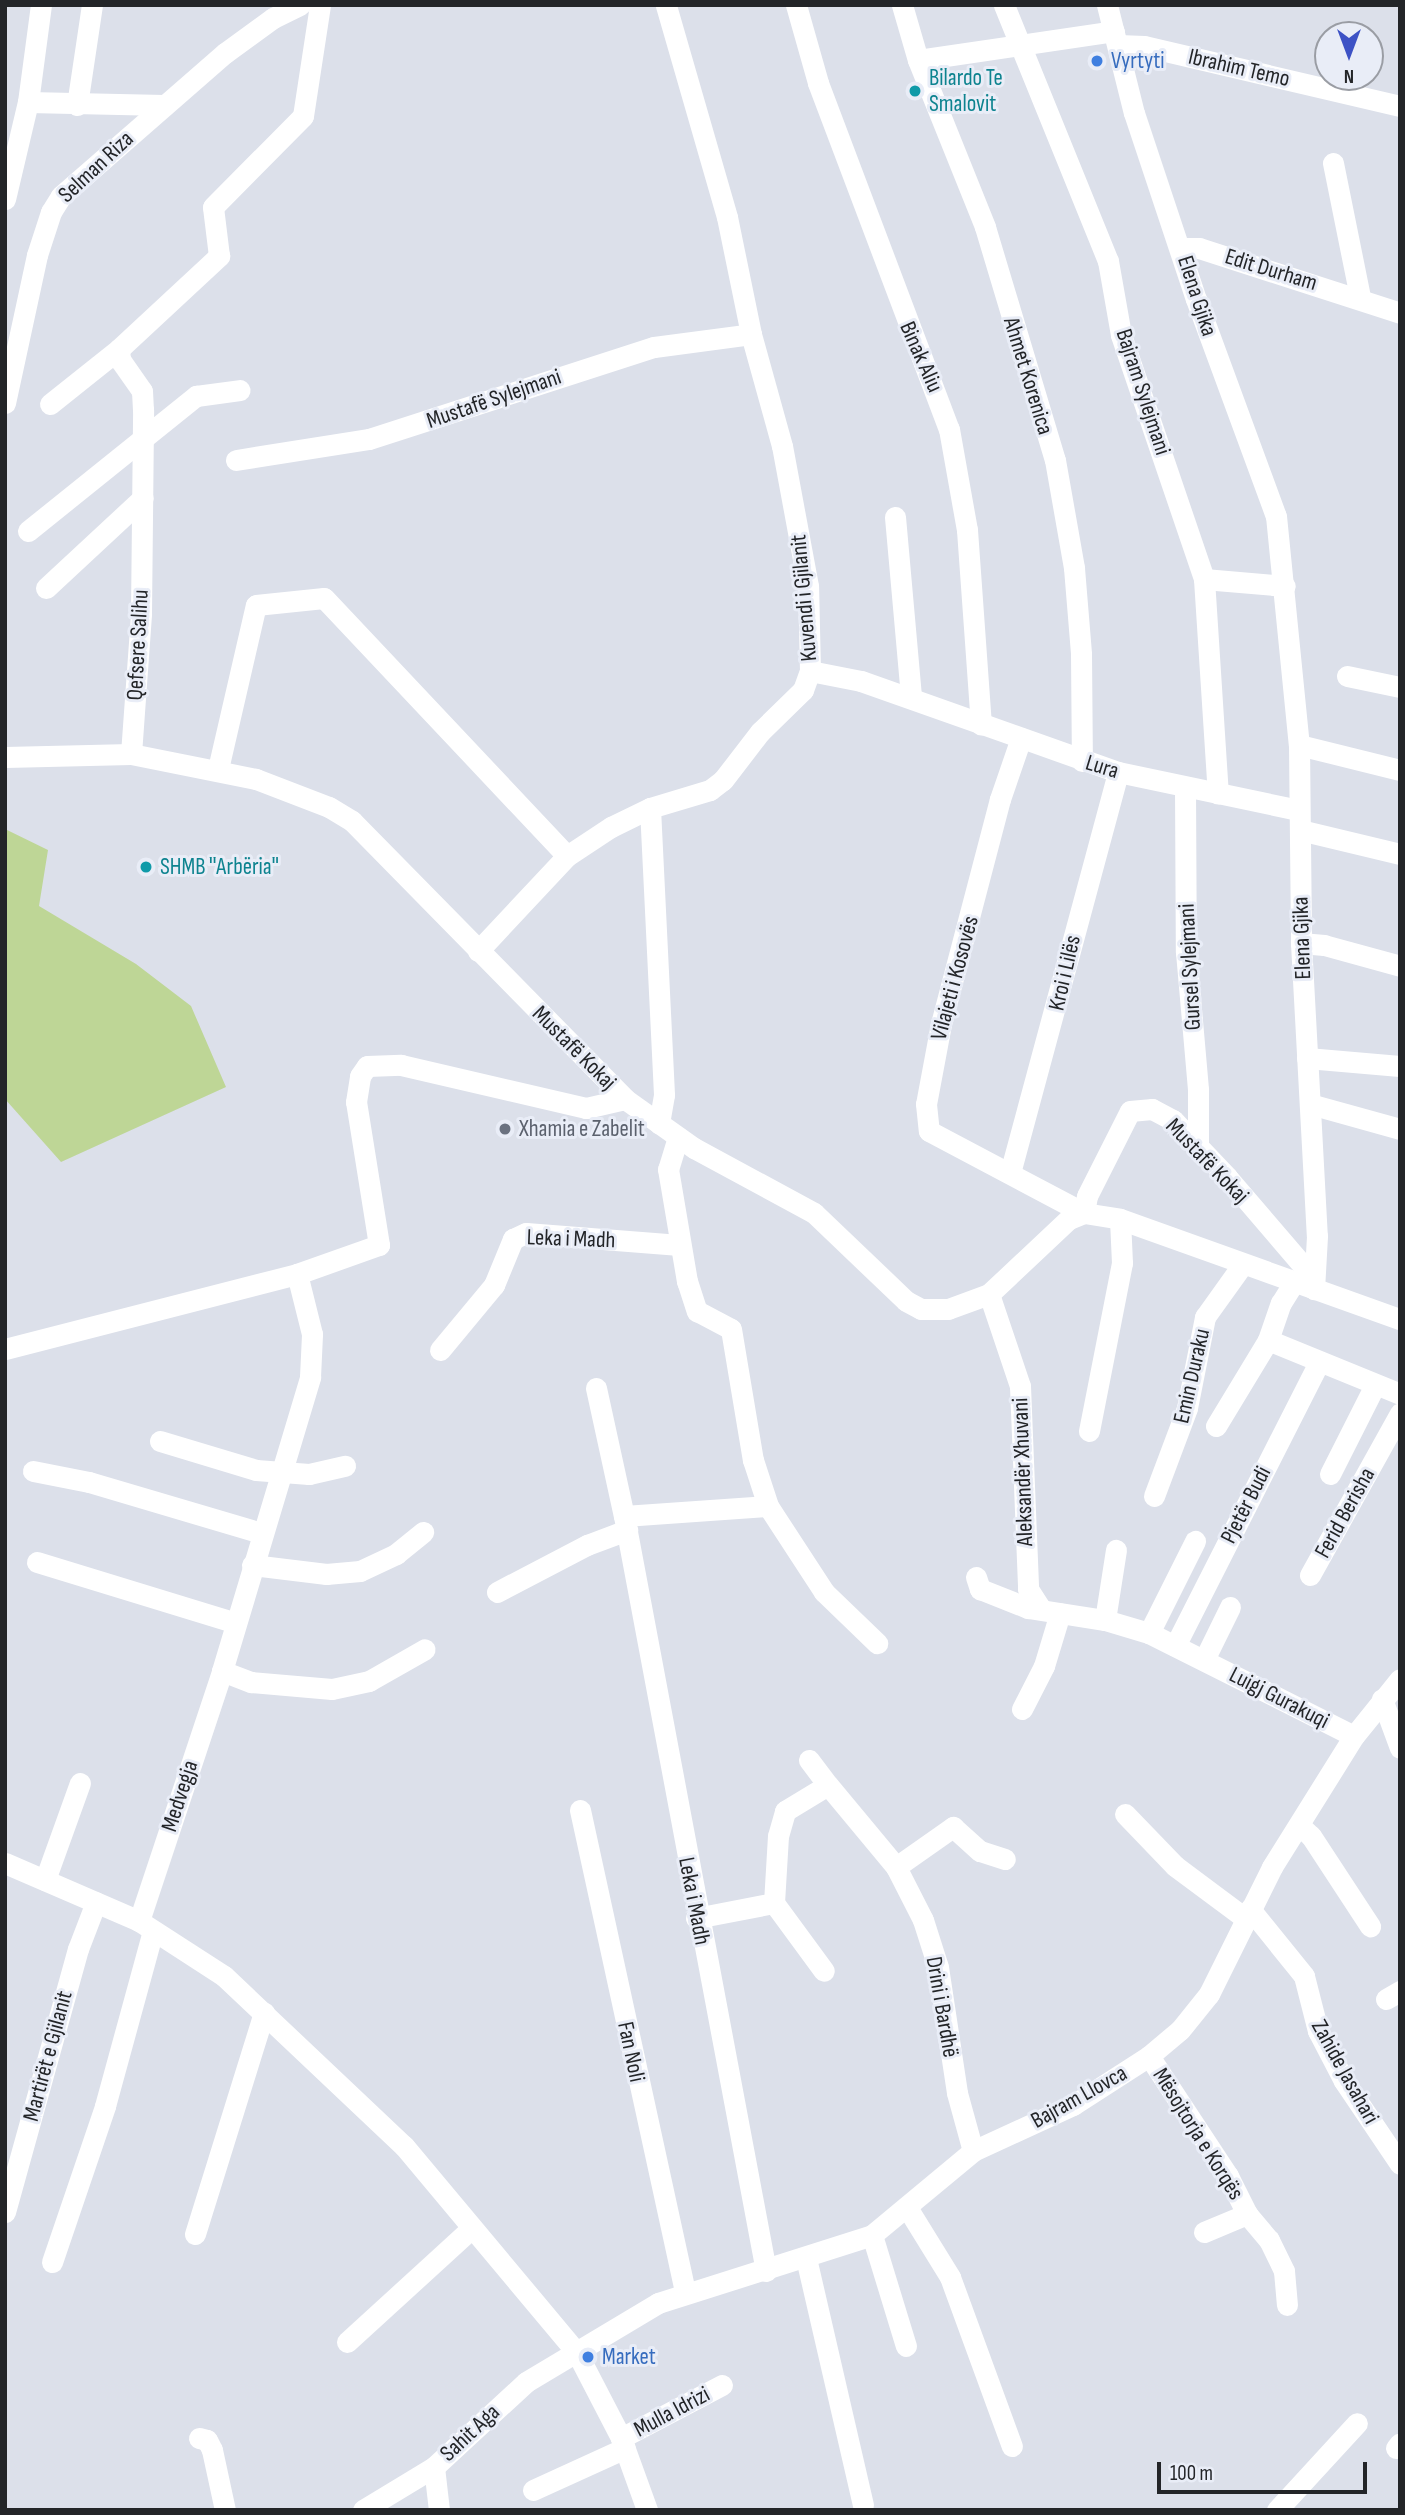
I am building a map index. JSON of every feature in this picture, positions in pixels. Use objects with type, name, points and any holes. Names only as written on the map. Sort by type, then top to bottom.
[{"type":"street","points":[[5,199],[27,102],[41,5]]},
{"type":"street","points":[[77,105],[92,5]]},
{"type":"street","name":"Selman Riza","points":[[5,403],[15,342],[51,212],[61,196],[164,105],[273,18],[300,5]]},
{"type":"street","points":[[50,404],[119,349],[219,256],[213,207],[303,116],[320,5]]},
{"type":"street","name":"Kuvendi i Gjilanit","points":[[478,951],[567,856],[650,808],[710,790],[723,780],[760,732],[803,690],[810,671],[808,586],[800,531],[751,334],[727,217],[666,5]]},
{"type":"street","name":"Binak Aliu","points":[[796,5],[818,83],[948,429],[967,530],[981,724]]},
{"type":"street","name":"Ahmet Korenica","points":[[902,5],[918,60],[985,227],[1055,460],[1074,568],[1082,761]]},
{"type":"street","name":"Bajram Sylejmani","points":[[1004,5],[1108,261],[1121,335],[1204,579],[1218,794]]},
{"type":"street","name":"Elena Gjika","points":[[1107,5],[1134,113],[1276,516],[1286,586],[1299,745],[1301,943],[1317,1236],[1304,1285]]},
{"type":"street","name":"Ibrahim Temo","points":[[918,60],[1019,44],[1116,38],[1400,106]]},
{"type":"street","name":"Selman Riza","points":[[27,102],[164,105]]},
{"type":"street","points":[[1333,163],[1360,298]]},
{"type":"street","name":"Edit Durham","points":[[1181,248],[1199,248],[1400,313]]},
{"type":"street","name":"Mustafë Sylejmani","points":[[236,460],[369,439],[654,347],[751,334]]},
{"type":"street","name":"Qefsere Salihu","points":[[119,349],[120,360],[142,391],[143,410],[141,613],[131,754]]},
{"type":"street","points":[[28,530],[196,396],[240,390]]},
{"type":"street","points":[[46,588],[143,498]]},
{"type":"street","points":[[895,517],[911,697]]},
{"type":"street","points":[[1204,579],[1286,586]]},
{"type":"street","points":[[218,769],[256,604],[324,598],[567,856]]},
{"type":"street","name":"Lura","points":[[810,671],[861,681],[1082,761],[1118,772],[1218,794],[1400,854]]},
{"type":"street","points":[[1347,676],[1400,687]]},
{"type":"street","name":"Vilajeti i Kosovës","points":[[1010,1173],[945,1143],[929,1131],[925,1120],[941,1024],[1000,799],[1021,738]]},
{"type":"street","points":[[1299,745],[1400,770]]},
{"type":"street","points":[[5,757],[131,754]]},
{"type":"street","name":"Mustafë Kokaj","points":[[131,754],[218,769],[299,795],[352,821],[625,1099],[678,1137],[814,1213],[905,1301],[921,1309],[948,1308],[989,1294],[1069,1219],[1084,1213],[1087,1196],[1130,1111],[1153,1109],[1173,1120],[1198,1146],[1305,1268],[1304,1285]]},
{"type":"street","name":"Kroi i Lilës","points":[[1010,1173],[1118,772]]},
{"type":"street","name":"Gursel Sylejmani","points":[[1185,788],[1186,952],[1198,1088],[1198,1146]]},
{"type":"street","points":[[650,808],[664,1095],[659,1124]]},
{"type":"street","points":[[1301,943],[1324,945],[1399,962]]},
{"type":"street","points":[[1307,1058],[1400,1066]]},
{"type":"street","points":[[5,1349],[297,1274],[379,1245],[356,1102],[360,1076],[367,1066],[401,1065],[586,1108],[625,1099]]},
{"type":"street","points":[[1310,1104],[1400,1129]]},
{"type":"street","points":[[678,1137],[668,1169],[680,1245],[697,1311],[730,1329],[753,1460],[768,1506],[824,1591],[877,1643]]},
{"type":"street","points":[[1010,1173],[1084,1213],[1120,1219],[1400,1319]]},
{"type":"street","points":[[1089,1431],[1122,1263],[1120,1219]]},
{"type":"street","name":"Leka i Madh","points":[[440,1350],[494,1285],[513,1239],[526,1233],[680,1245]]},
{"type":"street","name":"Emin Duraku","points":[[1154,1496],[1187,1408],[1205,1317],[1243,1264]]},
{"type":"street","name":"Medvegja","points":[[52,2262],[105,2106],[146,1926],[222,1671],[233,1622],[310,1377],[312,1334],[297,1274]]},
{"type":"street","points":[[1216,1426],[1268,1340],[1281,1303],[1304,1285]]},
{"type":"street","name":"Aleksandër Xhuvani","points":[[989,1294],[1020,1386],[1028,1589],[1050,1611]]},
{"type":"street","points":[[1268,1340],[1318,1364],[1400,1394]]},
{"type":"street","name":"Pjetër Budi","points":[[1175,1646],[1318,1364]]},
{"type":"street","points":[[1330,1474],[1375,1385]]},
{"type":"street","name":"Leka i Madh","points":[[596,1388],[625,1523],[696,1918],[766,2271]]},
{"type":"street","name":"Ferid Berisha","points":[[1310,1575],[1400,1413]]},
{"type":"street","points":[[160,1441],[278,1473],[309,1474],[345,1466]]},
{"type":"street","points":[[33,1471],[89,1482],[261,1533]]},
{"type":"street","points":[[497,1592],[625,1523],[768,1506]]},
{"type":"street","points":[[252,1565],[326,1574],[360,1571],[396,1554],[423,1532]]},
{"type":"street","points":[[1149,1633],[1195,1541]]},
{"type":"street","points":[[1105,1620],[1116,1549]]},
{"type":"street","points":[[37,1562],[233,1622]]},
{"type":"street","name":"Luigj Gurakuqi","points":[[976,1577],[980,1589],[1050,1611],[1105,1620],[1149,1633],[1354,1736]]},
{"type":"street","name":"Luigj Gurakuqi","points":[[1204,1660],[1230,1607]]},
{"type":"street","points":[[1022,1709],[1044,1666],[1050,1611]]},
{"type":"street","points":[[222,1671],[251,1682],[332,1689],[369,1681],[425,1649]]},
{"type":"street","name":"Bajram Llovca","points":[[577,2353],[658,2302],[685,2292],[766,2271],[872,2235],[908,2209],[974,2151],[1073,2105],[1149,2056],[1180,2030],[1209,1994],[1248,1914],[1299,1825],[1354,1736],[1400,1679]]},
{"type":"street","points":[[1382,1699],[1400,1748]]},
{"type":"street","name":"Drini i Bardhë","points":[[809,1760],[896,1867],[911,1890],[938,1967],[957,2093],[974,2151]]},
{"type":"street","points":[[45,1880],[80,1783]]},
{"type":"street","points":[[824,1971],[774,1903],[778,1836],[785,1811],[828,1785]]},
{"type":"street","name":"Fan Noli","points":[[580,1810],[685,2292]]},
{"type":"street","points":[[1125,1814],[1175,1866],[1248,1914]]},
{"type":"street","points":[[1299,1825],[1311,1836],[1370,1926]]},
{"type":"street","points":[[896,1867],[953,1827],[980,1851],[1006,1859]]},
{"type":"street","points":[[5,1863],[146,1926],[224,1976],[404,2146],[577,2353]]},
{"type":"street","name":"Martirët e Gjilanit","points":[[5,2212],[78,1949],[96,1902]]},
{"type":"street","points":[[696,1918],[774,1903]]},
{"type":"street","name":"Zahide Jasahari","points":[[1248,1914],[1304,1976],[1318,2031],[1344,2081],[1400,2164]]},
{"type":"street","points":[[195,2234],[264,2014]]},
{"type":"street","name":"Mësojtorja e Korqës","points":[[1149,2056],[1228,2176],[1247,2214],[1269,2240],[1284,2271],[1287,2305]]},
{"type":"street","points":[[908,2209],[950,2277],[1012,2446]]},
{"type":"street","name":"Mësojtorja e Korqës","points":[[1204,2232],[1247,2214]]},
{"type":"street","points":[[346,2343],[472,2228]]},
{"type":"street","points":[[872,2235],[906,2346]]},
{"type":"street","points":[[806,2258],[863,2505]]},
{"type":"street","name":"Mulla Idrizi","points":[[577,2353],[623,2443],[647,2510]]},
{"type":"street","name":"Sahit Aga","points":[[363,2510],[434,2467],[526,2382],[577,2353]]},
{"type":"street","name":"Mulla Idrizi","points":[[533,2490],[623,2443],[722,2385]]},
{"type":"street","points":[[1277,2510],[1357,2423]]},
{"type":"street","points":[[199,2438],[207,2440],[212,2450],[225,2510]]},
{"type":"street","points":[[434,2467],[439,2510]]},
{"type":"green space","points":[[5,829],[48,850],[39,906],[136,964],[191,1006],[226,1087],[61,1162],[5,1099]]},
{"type":"place","name":"Vyrtyti","points":[[1097,61]]},
{"type":"place","name":"Bilardo Te Smalovit","points":[[915,91]]},
{"type":"place","name":"SHMB ''Arbëria''","points":[[146,867]]},
{"type":"place","name":"Xhamia e Zabelit","points":[[505,1129]]},
{"type":"place","name":"Market","points":[[588,2357]]}]
